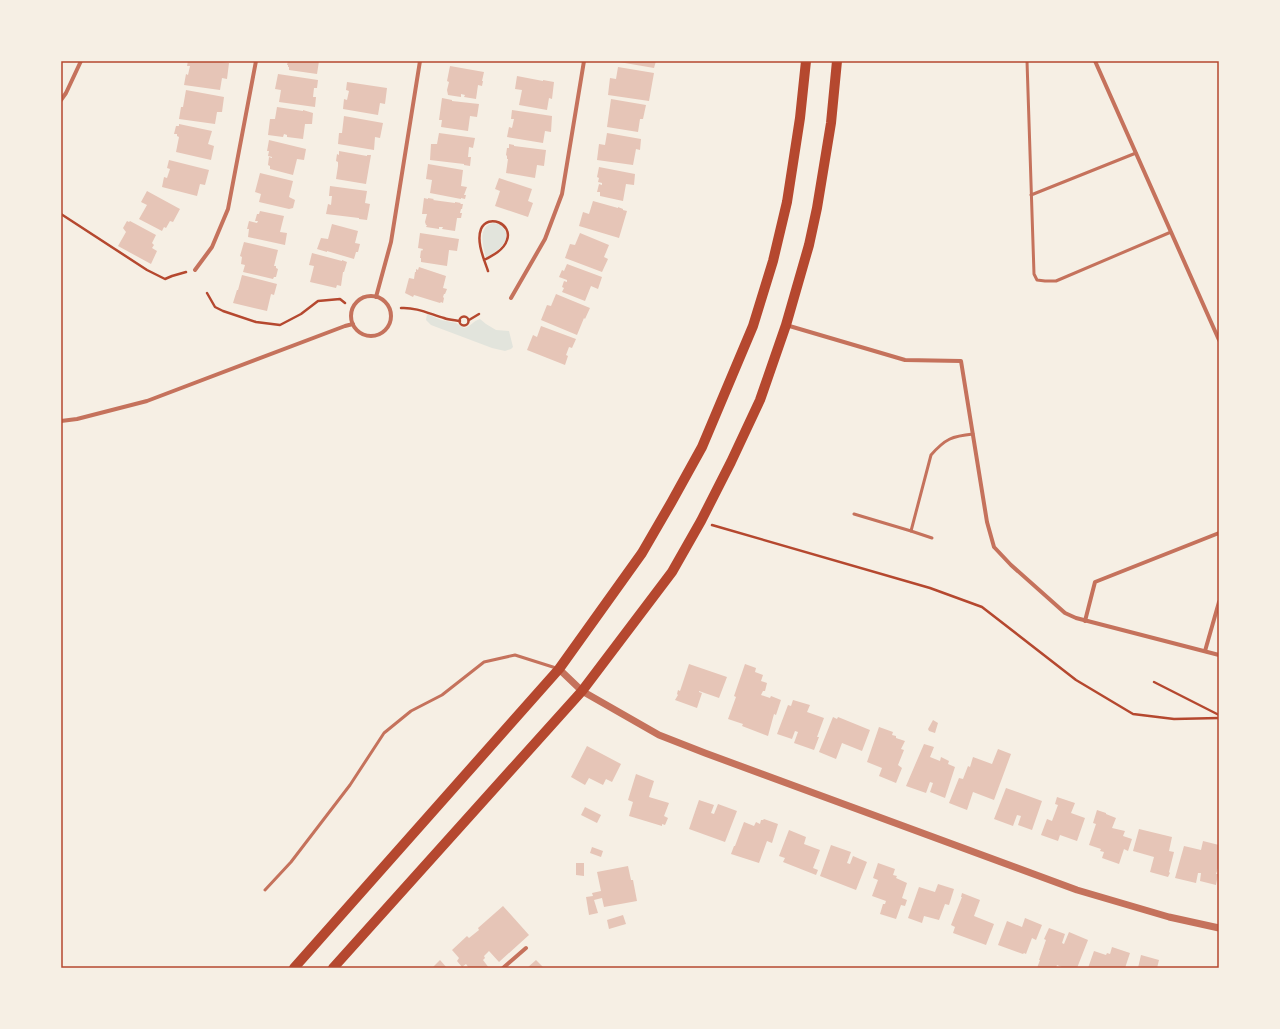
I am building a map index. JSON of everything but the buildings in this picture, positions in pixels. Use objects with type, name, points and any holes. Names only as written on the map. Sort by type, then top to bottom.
[{"type":"main road","points":[[294,968],[560,669],[642,553],[674,497],[702,447],[753,326],[773,261],[787,202],[800,118],[806,61]]},
{"type":"main road","points":[[334,968],[582,691],[672,572],[731,462],[760,400],[786,326],[818,208],[831,123],[837,61]]},
{"type":"street","points":[[61,100],[66,93],[81,61]]},
{"type":"street","points":[[195,270],[212,247],[228,209],[256,61]]},
{"type":"street","points":[[376,297],[391,242],[420,61]]},
{"type":"street","points":[[511,298],[545,239],[562,194],[584,61]]},
{"type":"street","points":[[1096,61],[1219,340]]},
{"type":"street","points":[[366,297],[376,297],[385,302],[389,307],[391,319],[389,326],[380,334],[367,336],[361,334],[356,330],[353,324],[351,318],[352,311],[360,300],[366,297]]},
{"type":"street","points":[[61,421],[77,419],[147,401],[341,327],[353,324]]},
{"type":"street","points":[[786,326],[905,360],[961,361],[987,522],[994,547],[1011,565],[1065,613],[1085,621],[1219,655]]},
{"type":"street","points":[[1085,621],[1095,582],[1219,533]]},
{"type":"street","points":[[1205,651],[1219,602]]},
{"type":"street","points":[[560,669],[582,691],[659,736],[1076,890],[1169,917],[1219,928]]},
{"type":"street","points":[[503,968],[526,948]]},
{"type":"lane","points":[[1027,61],[1034,274],[1037,280],[1056,281],[1171,232]]},
{"type":"lane","points":[[1031,196],[1136,153]]},
{"type":"lane","points":[[911,531],[931,455],[937,447],[945,441],[956,436],[973,434]]},
{"type":"lane","points":[[854,514],[932,538]]},
{"type":"lane","points":[[265,890],[291,862],[350,785],[384,733],[410,711],[442,695],[484,662],[515,655],[560,669]]},
{"type":"path","points":[[61,214],[147,270],[165,279],[195,270]]},
{"type":"path","points":[[484,260],[504,246],[508,240],[506,227],[498,222],[489,222],[482,229],[480,236],[481,247],[484,260],[488,271]]},
{"type":"path","points":[[207,293],[215,307],[223,311],[256,322],[280,325],[301,314],[318,300],[340,300],[346,302]]},
{"type":"path","points":[[401,308],[408,307],[445,319],[460,321]]},
{"type":"path","points":[[460,321],[461,325],[465,326],[469,320],[479,314]]},
{"type":"path","points":[[460,321],[461,318],[464,317],[469,320]]},
{"type":"path","points":[[700,521],[930,588],[982,607],[1076,680],[1133,714],[1174,719],[1219,716]]},
{"type":"path","points":[[1154,682],[1219,716]]},
{"type":"shaded area","points":[[493,223],[499,224],[503,227],[506,238],[502,246],[486,258],[482,238],[483,233],[488,225]]},
{"type":"shaded area","points":[[427,314],[441,320],[456,323],[464,328],[480,319],[496,330],[509,331],[513,347],[505,351],[492,348],[431,325],[426,320]]}]
